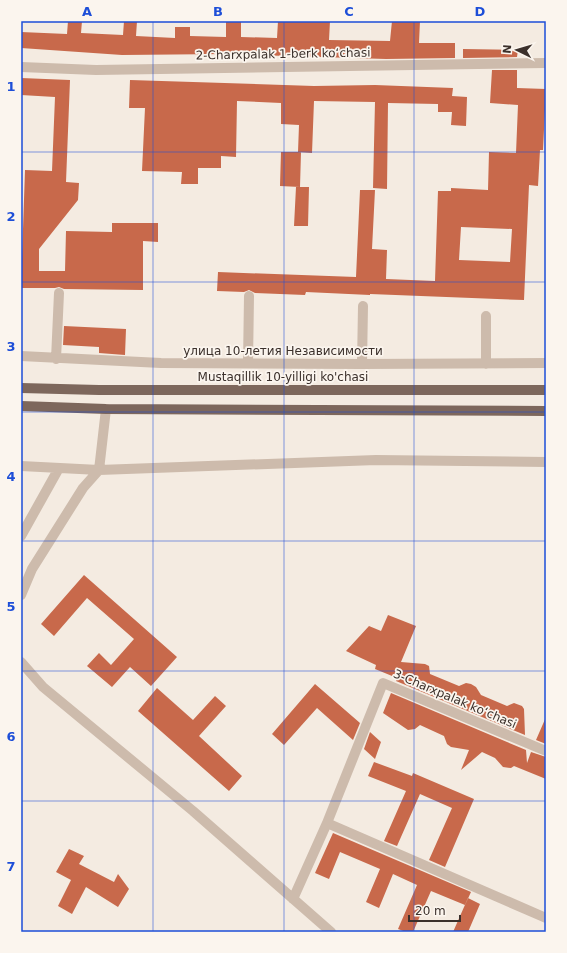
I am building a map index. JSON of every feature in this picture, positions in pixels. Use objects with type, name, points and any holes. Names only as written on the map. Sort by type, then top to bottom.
[{"type":"main road","name":"Mustaqillik 10-yilligi ko'chasi","points":[[21,388],[99,390],[546,390]]},
{"type":"main road","points":[[21,406],[106,409],[546,411]]},
{"type":"street","name":"2-Charxpalak 1-berk koʻchasi","points":[[21,67],[96,70],[546,63]]},
{"type":"street","points":[[56,359],[59,292]]},
{"type":"street","points":[[248,363],[249,296]]},
{"type":"street","points":[[362,364],[363,306]]},
{"type":"street","points":[[486,316],[486,364]]},
{"type":"street","name":"улица 10-летия Независимости","points":[[21,356],[56,359],[161,363],[546,363]]},
{"type":"street","points":[[21,595],[32,569],[83,488],[99,470],[106,409]]},
{"type":"street","points":[[21,466],[99,470],[376,460],[546,462]]},
{"type":"street","points":[[21,536],[59,468]]},
{"type":"street","points":[[21,662],[43,687],[193,811],[331,932]]},
{"type":"street","name":"3-Charxpalak koʻchasi","points":[[293,899],[384,682],[546,751]]},
{"type":"street","points":[[326,823],[546,918]]},
{"type":"building","points":[[68,21],[82,21],[81,33],[123,35],[124,21],[137,21],[136,36],[175,38],[175,27],[190,27],[190,36],[226,37],[226,21],[241,21],[241,37],[277,38],[278,21],[330,21],[329,40],[390,41],[392,21],[420,21],[419,43],[455,43],[455,58],[386,59],[225,54],[122,55],[21,48],[21,32],[67,34]]},
{"type":"building","points":[[463,49],[518,50],[517,57],[463,58]]},
{"type":"building","points":[[492,70],[517,70],[517,88],[546,89],[543,150],[540,150],[538,186],[529,185],[524,300],[306,292],[305,295],[255,293],[249,290],[244,292],[217,291],[218,272],[356,277],[360,190],[375,190],[372,249],[387,250],[386,279],[435,281],[438,191],[451,191],[451,188],[488,190],[489,152],[516,153],[518,105],[490,103]],"holes":[[[461,227],[512,229],[510,262],[459,260]]]},
{"type":"building","points":[[21,78],[70,80],[66,182],[79,183],[78,200],[39,249],[39,271],[65,271],[66,231],[112,232],[112,223],[158,223],[158,242],[143,241],[143,290],[64,289],[59,287],[21,288],[25,170],[52,171],[55,97],[21,95]]},
{"type":"building","points":[[130,80],[314,86],[375,85],[453,88],[452,96],[467,97],[466,126],[451,125],[452,112],[438,112],[438,104],[388,103],[387,189],[373,188],[375,102],[314,101],[312,153],[298,152],[299,125],[281,124],[281,103],[237,101],[236,157],[221,156],[221,168],[198,168],[198,184],[181,184],[182,172],[142,171],[145,108],[129,108]]},
{"type":"building","points":[[281,152],[301,152],[300,187],[280,186]]},
{"type":"building","points":[[296,187],[309,187],[308,226],[294,226]]},
{"type":"building","points":[[64,326],[126,329],[125,355],[99,353],[99,347],[63,345]]},
{"type":"building","points":[[84,575],[177,657],[151,686],[130,667],[112,687],[87,666],[99,653],[111,665],[134,639],[87,598],[54,636],[41,624]]},
{"type":"building","points":[[388,615],[416,626],[401,662],[425,664],[429,666],[430,674],[459,686],[466,683],[471,684],[476,687],[481,695],[507,706],[514,703],[522,706],[524,709],[525,735],[396,681],[397,678],[375,669],[376,665],[346,651],[369,626],[381,631]]},
{"type":"building","points":[[315,684],[360,723],[353,740],[317,708],[284,745],[272,734]]},
{"type":"building","points":[[157,688],[193,720],[215,696],[226,706],[199,736],[242,776],[229,791],[138,711]]},
{"type":"building","points":[[391,693],[526,750],[527,763],[531,752],[546,757],[546,779],[514,766],[511,768],[503,767],[495,758],[482,752],[461,770],[469,750],[451,747],[447,744],[444,736],[420,725],[415,729],[408,730],[383,713]]},
{"type":"building","points":[[546,717],[546,744],[536,740]]},
{"type":"building","points":[[370,732],[381,742],[375,759],[364,749]]},
{"type":"building","points":[[374,762],[412,776],[413,773],[474,799],[445,867],[429,860],[452,808],[420,794],[397,846],[384,841],[406,791],[368,776]]},
{"type":"building","points":[[333,833],[471,892],[465,905],[431,891],[413,932],[406,932],[398,929],[417,885],[393,874],[379,908],[366,902],[380,869],[340,852],[329,879],[315,873]]},
{"type":"building","points":[[69,849],[84,856],[79,864],[114,882],[118,874],[129,889],[118,907],[86,887],[72,914],[58,906],[71,880],[56,872]]},
{"type":"building","points":[[468,898],[480,904],[468,932],[453,932]]}]
